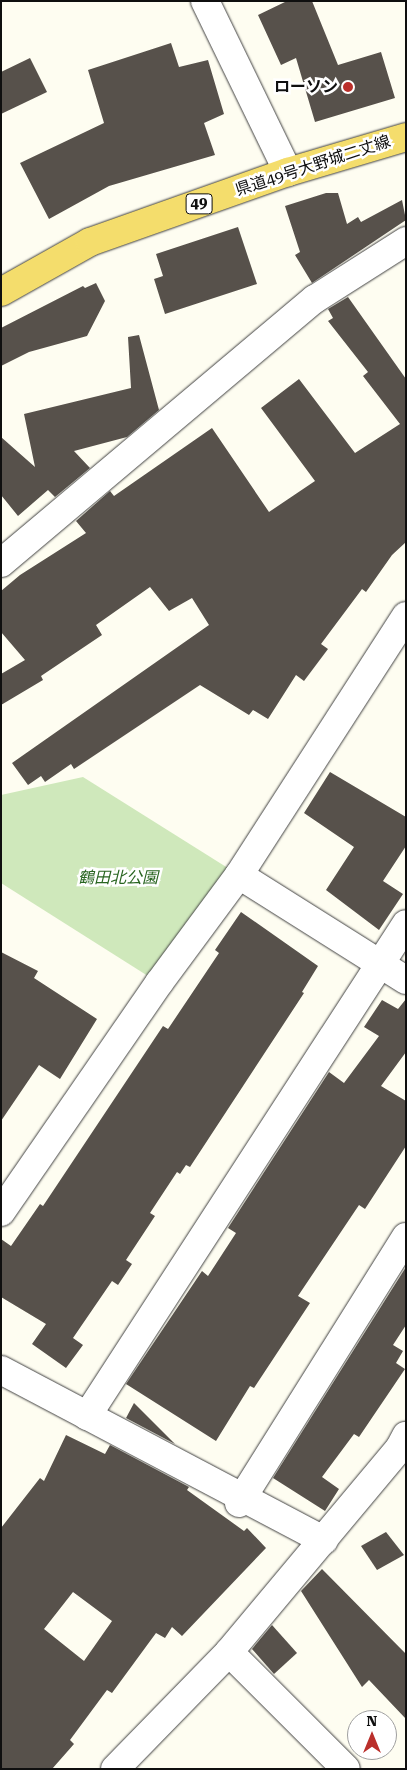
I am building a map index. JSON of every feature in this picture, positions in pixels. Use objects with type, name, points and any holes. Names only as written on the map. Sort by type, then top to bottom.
[{"type":"main road","name":"県道49号大野城二丈線","points":[[1,292],[90,242],[288,172],[406,137]]},
{"type":"street","points":[[205,1],[288,172]]},
{"type":"street","points":[[1,563],[316,298],[406,241]]},
{"type":"street","points":[[1,1212],[159,983],[239,875],[406,616]]},
{"type":"street","points":[[239,875],[406,980]]},
{"type":"street","points":[[87,1416],[406,924]]},
{"type":"street","points":[[241,1501],[406,1237]]},
{"type":"street","points":[[1,1370],[241,1501],[324,1540]]},
{"type":"street","points":[[115,1769],[229,1652],[399,1449],[406,1436]]},
{"type":"street","points":[[229,1652],[346,1769]]},
{"type":"green space","name":"鶴田北公園","points":[[83,777],[239,875],[159,983],[1,883],[1,795]]},
{"type":"building","points":[[287,1],[312,1],[338,65],[381,52],[395,98],[315,122],[296,58],[281,65],[258,15]]},
{"type":"building","points":[[171,43],[179,67],[208,60],[224,114],[204,123],[215,155],[109,186],[49,219],[20,163],[104,123],[88,70]]},
{"type":"building","points":[[30,58],[47,92],[1,114],[1,72]]},
{"type":"building","points":[[326,193],[338,193],[347,224],[358,217],[361,222],[402,200],[406,220],[312,283],[295,255],[300,252],[285,206]]},
{"type":"building","points":[[238,227],[257,284],[165,314],[154,279],[163,276],[156,254]]},
{"type":"building","points":[[96,283],[105,301],[87,336],[29,352],[1,366],[1,328],[83,286],[85,288]]},
{"type":"building","points":[[348,297],[406,379],[406,542],[392,555],[366,592],[362,589],[321,644],[328,649],[304,681],[296,675],[268,719],[253,710],[249,715],[200,685],[74,769],[71,764],[45,782],[41,776],[28,785],[12,763],[209,625],[192,598],[169,611],[150,587],[96,625],[102,635],[41,676],[43,680],[1,705],[1,674],[25,660],[1,632],[1,591],[20,575],[86,533],[76,521],[110,491],[114,496],[212,428],[269,512],[315,481],[261,408],[299,379],[355,453],[400,424],[363,376],[368,372],[328,321],[333,318],[328,309]]},
{"type":"building","points":[[139,335],[159,410],[127,437],[74,451],[90,468],[55,497],[48,490],[18,516],[1,495],[1,437],[35,467],[24,414],[131,388],[128,337]]},
{"type":"building","points":[[330,772],[406,817],[406,846],[383,881],[403,894],[379,930],[326,890],[354,847],[304,813]]},
{"type":"building","points":[[241,912],[318,966],[302,992],[304,993],[190,1167],[186,1165],[180,1174],[177,1172],[150,1213],[155,1216],[126,1260],[132,1264],[118,1285],[112,1281],[73,1338],[83,1345],[66,1368],[32,1344],[46,1324],[1,1297],[1,1239],[11,1246],[40,1204],[43,1206],[163,1026],[168,1029],[219,953],[215,950]]},
{"type":"building","points":[[1,952],[38,971],[34,978],[97,1019],[60,1079],[39,1065],[1,1121]]},
{"type":"building","points":[[406,999],[406,1052],[381,1086],[406,1101],[406,1146],[365,1209],[359,1205],[298,1296],[310,1303],[254,1388],[250,1386],[216,1441],[126,1384],[202,1271],[208,1276],[236,1233],[228,1228],[329,1072],[344,1083],[379,1036],[364,1027],[382,1000],[398,1009]]},
{"type":"building","points":[[406,1267],[406,1325],[393,1345],[403,1351],[396,1363],[405,1369],[359,1437],[354,1434],[322,1477],[339,1489],[325,1511],[273,1478]]},
{"type":"building","points":[[134,1403],[175,1444],[126,1418]]},
{"type":"building","points":[[66,1435],[105,1454],[110,1445],[189,1487],[187,1490],[244,1531],[247,1528],[266,1548],[182,1636],[172,1627],[165,1638],[156,1633],[112,1693],[107,1690],[70,1740],[74,1744],[52,1769],[1,1769],[1,1528],[40,1478],[44,1481]],"holes":[[[73,1592],[112,1621],[84,1661],[44,1629]]]},
{"type":"building","points":[[386,1532],[404,1555],[377,1570],[361,1546]]},
{"type":"building","points":[[322,1569],[406,1654],[406,1719],[369,1680],[362,1687],[301,1591]]},
{"type":"building","points":[[272,1625],[297,1653],[274,1674],[252,1649]]},
{"type":"place","name":"ローソン","points":[[348,87]]}]
